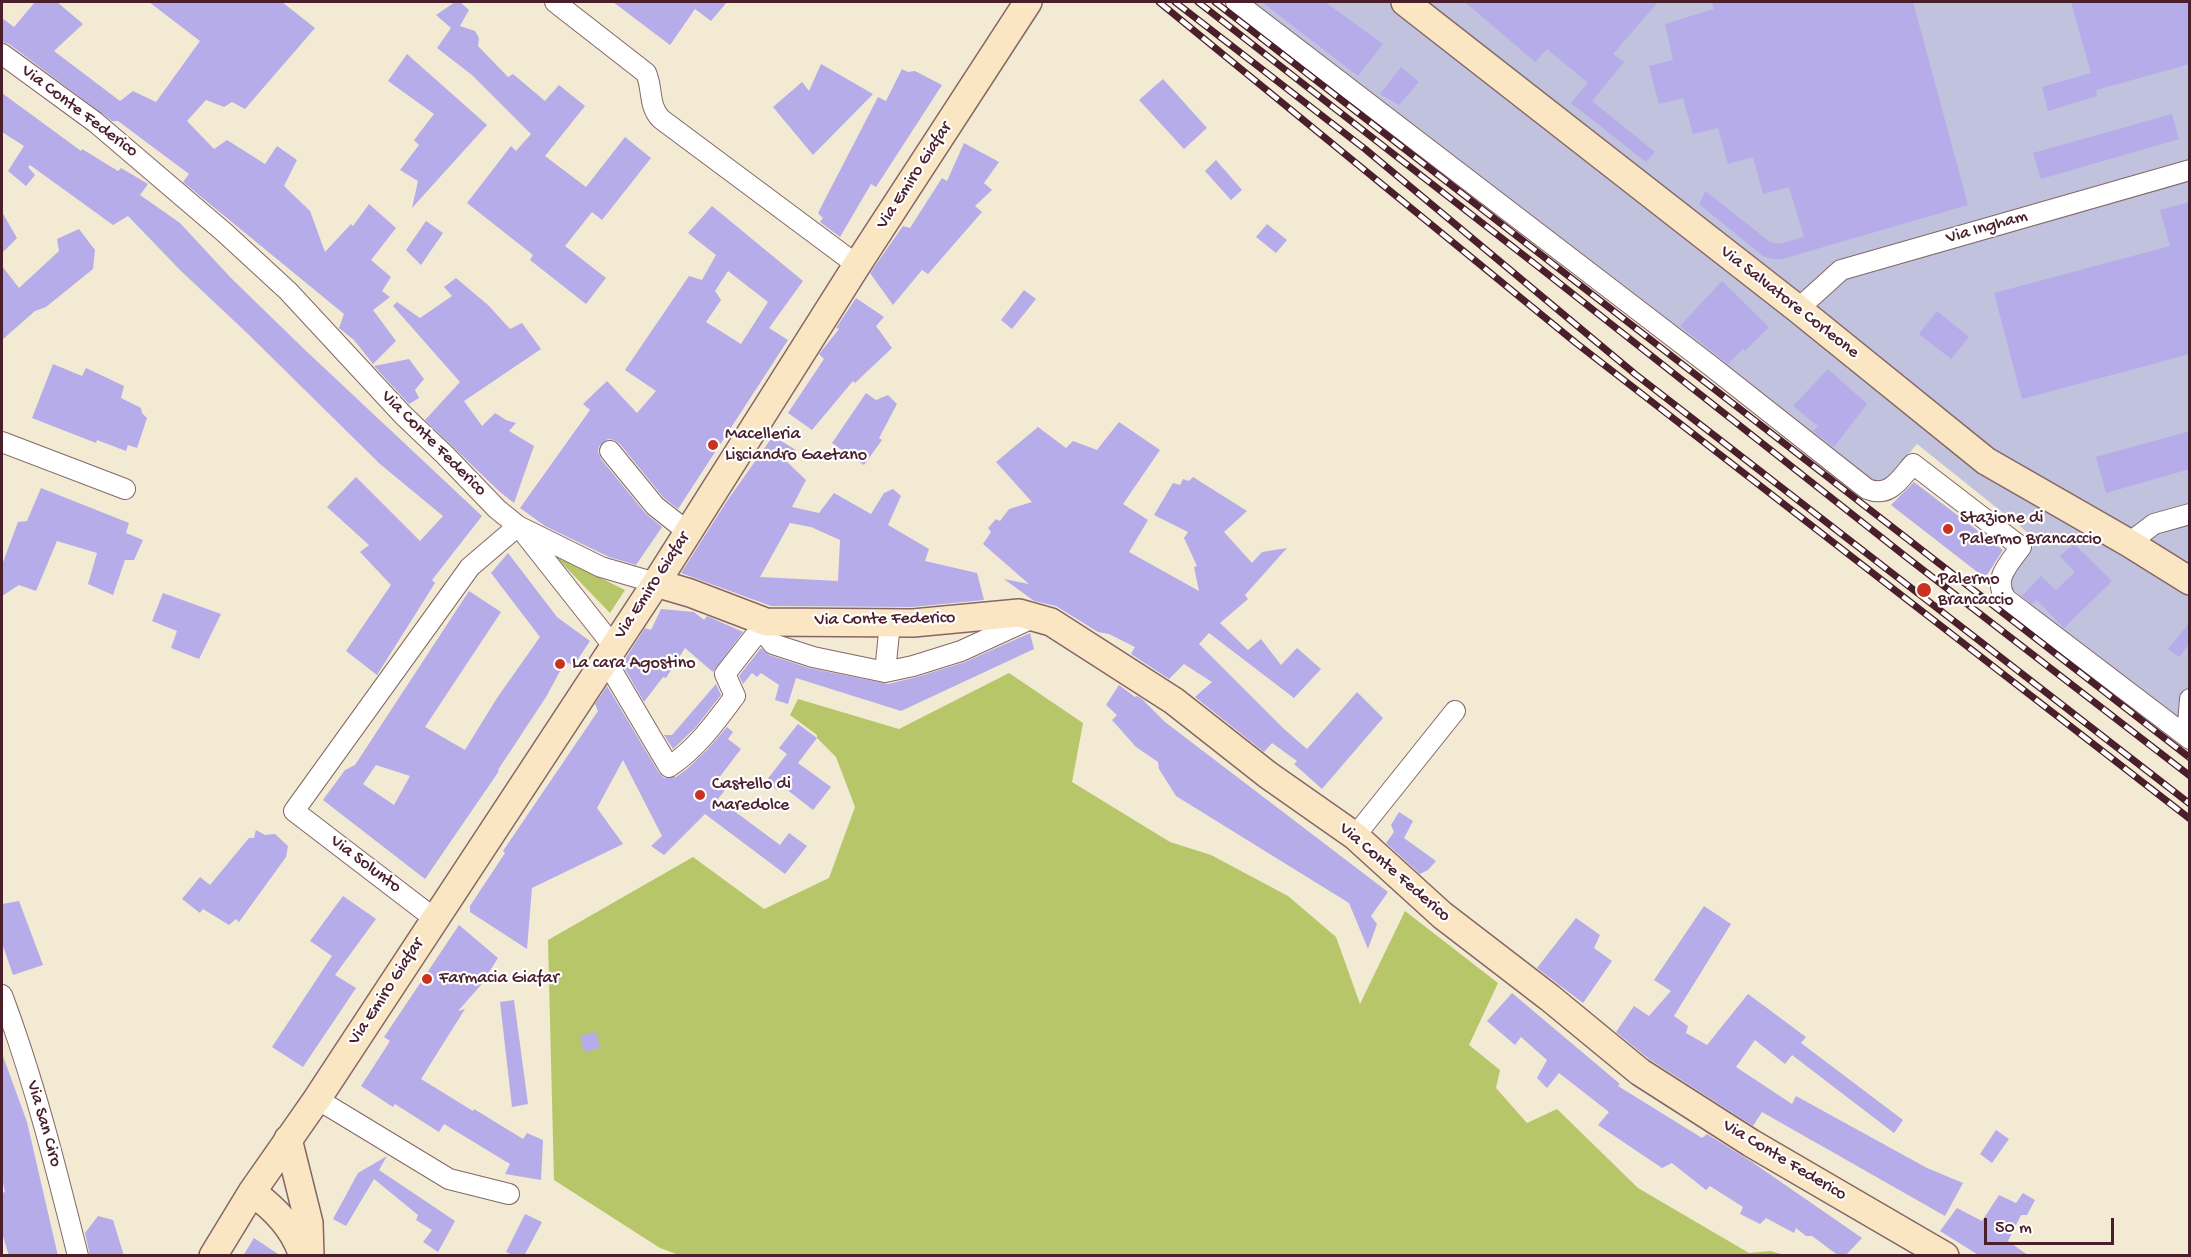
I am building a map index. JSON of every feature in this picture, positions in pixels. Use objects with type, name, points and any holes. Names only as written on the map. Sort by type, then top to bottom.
[{"type":"street","points":[[555,2],[645,73],[651,87],[654,110],[661,118],[857,265]]},
{"type":"street","name":"Via Emiro Giafar","points":[[219,1246],[252,1192],[318,1099],[656,583],[857,265],[1028,2]]},
{"type":"street","points":[[1236,2],[1711,366],[1867,489],[1879,492],[1892,488],[1913,464],[1931,477],[2021,548],[2000,580],[2000,588],[2006,599],[2188,738]]},
{"type":"street","name":"Via Salvatore Corleone","points":[[1405,2],[1798,309],[1986,461],[2129,543],[2190,581]]},
{"type":"street","name":"Via Conte Federico","points":[[2,54],[95,122],[225,233],[288,291],[403,415],[446,454],[497,509],[518,526],[601,567],[690,593],[758,625],[766,622],[913,623],[1019,613],[1051,622],[1174,701],[1268,775],[1355,836],[1442,915],[1550,998],[1640,1072],[1751,1143],[1946,1256]]},
{"type":"street","name":"Via Ingham","points":[[1798,309],[1841,270],[2190,170]]},
{"type":"street","points":[[2,442],[125,489]]},
{"type":"street","points":[[610,451],[655,506],[688,532]]},
{"type":"street","points":[[2129,543],[2154,524],[2190,514]]},
{"type":"street","points":[[518,526],[610,653],[669,767],[688,754],[706,736],[735,696],[725,674],[754,637],[758,625]]},
{"type":"street","name":"Via Solunto","points":[[435,919],[294,811],[470,567],[518,526]]},
{"type":"street","points":[[758,625],[773,644],[813,657],[885,672],[962,651],[1035,617]]},
{"type":"street","points":[[885,672],[890,622]]},
{"type":"street","points":[[2188,738],[2190,699]]},
{"type":"street","points":[[1355,836],[1455,711]]},
{"type":"street","name":"Via San Ciro","points":[[2,995],[21,1047],[51,1149],[78,1256]]},
{"type":"street","points":[[318,1099],[449,1179],[509,1194]]},
{"type":"street","points":[[288,1139],[309,1223],[310,1256]]},
{"type":"street","points":[[252,1192],[273,1208],[298,1240],[303,1256]]},
{"type":"shaded area","points":[[1253,2],[2189,2],[2189,736],[2154,703],[2012,589],[2012,574],[2037,540],[1917,444],[1885,482],[1870,484],[1334,69]]},
{"type":"green space","points":[[554,555],[625,590],[610,613]]},
{"type":"green space","points":[[1009,673],[1083,723],[1072,782],[1170,842],[1211,855],[1288,896],[1336,937],[1360,1004],[1405,911],[1498,983],[1469,1045],[1500,1070],[1496,1088],[1527,1123],[1557,1109],[1638,1188],[1749,1253],[1770,1251],[1785,1255],[679,1255],[660,1248],[554,1180],[548,940],[693,857],[764,909],[829,878],[855,807],[836,757],[817,738],[817,735],[790,715],[798,699],[899,729]]},
{"type":"building","points":[[35,2],[57,2],[83,24],[54,51],[120,101],[133,91],[156,102],[200,41],[149,2],[282,2],[315,28],[245,109],[232,102],[224,107],[206,100],[187,121],[214,149],[227,140],[265,164],[277,146],[297,160],[284,186],[310,211],[325,252],[351,224],[353,226],[369,204],[396,228],[371,260],[391,277],[382,291],[390,297],[373,310],[396,341],[373,364],[354,340],[339,328],[344,314],[183,182],[189,174],[118,121],[112,121],[9,44],[2,42],[2,18],[14,27]]},
{"type":"building","points":[[455,2],[460,2],[469,10],[460,26],[475,31],[479,38],[478,46],[508,77],[513,74],[545,101],[559,85],[585,106],[545,156],[586,187],[625,137],[651,158],[602,220],[592,212],[565,246],[606,278],[586,304],[530,260],[533,255],[467,203],[511,146],[516,151],[531,134],[472,75],[437,48],[451,28],[436,15]]},
{"type":"building","points":[[613,2],[727,2],[711,21],[695,9],[670,45]]},
{"type":"building","points":[[1262,2],[1325,2],[1383,44],[1358,76]]},
{"type":"building","points":[[1465,2],[1658,2],[1613,54],[1624,62],[1592,101],[1655,152],[1646,162],[1571,103],[1588,83],[1547,49],[1535,62]]},
{"type":"building","points":[[1712,2],[1913,2],[1968,205],[1782,259],[1763,256],[1699,204],[1705,192],[1708,193],[1770,242],[1779,244],[1804,237],[1789,187],[1763,194],[1753,157],[1728,164],[1718,128],[1693,134],[1683,98],[1659,104],[1649,66],[1673,60],[1665,24],[1714,9]]},
{"type":"building","points":[[2071,2],[2190,2],[2190,64],[2096,90],[2097,96],[2048,111],[2042,87],[2091,73]]},
{"type":"building","points":[[407,54],[487,125],[412,208],[418,181],[400,170],[419,145],[414,140],[434,114],[388,81]]},
{"type":"building","points":[[821,64],[873,94],[813,155],[773,107],[802,82],[809,91]]},
{"type":"building","points":[[1401,67],[1419,82],[1399,105],[1380,94]]},
{"type":"building","points":[[902,69],[908,72],[915,71],[942,85],[876,187],[871,184],[840,237],[820,222],[823,218],[818,213],[878,97],[886,101]]},
{"type":"building","points":[[1163,79],[1207,128],[1184,149],[1139,100]]},
{"type":"building","points":[[2,93],[81,151],[82,149],[118,171],[121,168],[148,184],[140,195],[180,223],[231,278],[304,349],[482,516],[432,580],[435,583],[377,675],[346,651],[391,585],[360,552],[369,545],[327,507],[356,477],[420,541],[443,516],[380,464],[180,270],[128,216],[113,225],[30,165],[28,167],[35,175],[26,186],[8,171],[24,146],[2,132]]},
{"type":"building","points":[[2172,114],[2179,139],[2041,179],[2033,153]]},
{"type":"building","points":[[964,143],[999,162],[984,183],[992,190],[975,206],[982,212],[928,274],[922,270],[893,305],[870,273],[903,226],[910,228],[942,178],[947,181]]},
{"type":"building","points":[[1216,160],[1242,190],[1231,200],[1205,171]]},
{"type":"building","points":[[2190,202],[2190,354],[2022,399],[1994,293],[2170,246],[2160,210]]},
{"type":"building","points":[[712,206],[803,281],[769,328],[788,340],[678,509],[663,497],[619,443],[608,439],[599,446],[598,452],[601,459],[646,514],[662,527],[636,565],[609,557],[545,526],[520,508],[590,410],[583,404],[607,381],[637,413],[656,391],[625,370],[689,276],[702,280],[716,255],[688,233]],"holes":[[[728,271],[768,302],[741,344],[706,322],[721,300],[715,291]]]},
{"type":"building","points":[[2,212],[17,238],[2,253]]},
{"type":"building","points":[[426,221],[443,233],[421,265],[406,250]]},
{"type":"building","points":[[1267,224],[1287,240],[1276,253],[1256,237]]},
{"type":"building","points":[[79,229],[95,250],[93,269],[46,307],[35,311],[2,340],[2,266],[19,288],[59,251],[57,239]]},
{"type":"building","points":[[456,278],[488,305],[510,329],[522,323],[541,349],[464,401],[482,426],[495,413],[516,423],[509,431],[534,446],[514,503],[425,420],[460,382],[393,306],[397,302],[420,318],[452,296],[444,287]]},
{"type":"building","points":[[1722,281],[1769,327],[1728,364],[1680,326]]},
{"type":"building","points":[[1024,290],[1036,299],[1012,329],[1001,320]]},
{"type":"building","points":[[856,298],[884,317],[876,326],[892,348],[855,383],[853,381],[812,430],[788,413],[824,359],[819,354],[839,329],[836,328]]},
{"type":"building","points":[[1937,311],[1969,337],[1951,359],[1919,334]]},
{"type":"building","points":[[409,359],[424,379],[415,390],[419,398],[409,404],[374,366]]},
{"type":"building","points":[[53,364],[82,376],[86,368],[124,386],[121,398],[141,408],[147,418],[137,448],[128,445],[126,451],[97,440],[96,443],[32,418]]},
{"type":"building","points":[[1828,369],[1867,404],[1834,447],[1813,431],[1818,426],[1793,406]]},
{"type":"building","points":[[866,393],[876,400],[888,395],[897,404],[879,438],[882,440],[864,465],[832,443]]},
{"type":"building","points":[[1119,422],[1160,450],[1123,504],[1148,520],[1129,552],[1199,591],[1194,567],[1197,566],[1184,538],[1188,532],[1154,515],[1173,483],[1180,485],[1183,479],[1189,481],[1193,477],[1247,511],[1224,532],[1252,563],[1262,552],[1287,548],[1245,595],[1248,599],[1220,623],[1248,650],[1261,639],[1281,665],[1297,648],[1321,669],[1294,698],[1209,633],[1199,644],[1307,749],[1357,692],[1383,718],[1322,789],[1294,764],[1297,761],[1272,743],[1264,752],[1195,697],[1212,682],[1184,664],[1169,679],[1131,654],[1135,647],[1109,634],[1098,632],[1056,606],[1034,601],[1004,579],[1029,584],[983,544],[991,532],[988,528],[996,519],[1000,521],[1009,509],[1032,502],[996,462],[1038,427],[1066,448],[1073,441],[1097,450]]},
{"type":"building","points":[[2190,431],[2190,469],[2106,493],[2096,457]]},
{"type":"building","points":[[773,436],[796,450],[786,461],[806,480],[792,507],[819,513],[834,493],[871,514],[884,493],[893,489],[901,496],[888,525],[929,549],[925,561],[977,573],[984,600],[912,607],[771,606],[681,573],[727,501]],"holes":[[[790,523],[811,527],[840,540],[838,581],[760,577]]]},
{"type":"building","name":"Stazione di Palermo Brancaccio","points":[[1914,482],[2003,550],[1985,578],[1891,505]]},
{"type":"building","points":[[41,488],[129,523],[126,533],[143,540],[134,560],[125,560],[113,595],[88,584],[97,553],[57,541],[36,591],[19,585],[2,596],[2,565],[18,522],[27,521]]},
{"type":"building","points":[[2074,544],[2112,581],[2064,628],[2037,600],[2032,604],[2022,596],[2041,576],[2056,590],[2075,572],[2060,556]]},
{"type":"building","points":[[508,553],[557,617],[590,641],[574,665],[565,662],[546,697],[499,771],[425,879],[323,800],[345,770],[355,765],[469,591],[501,612],[425,727],[465,750],[497,698],[540,637],[491,573]],"holes":[[[376,765],[410,776],[394,805],[363,784]]]},
{"type":"building","points":[[163,593],[221,614],[199,659],[171,648],[177,631],[152,621]]},
{"type":"building","points":[[661,609],[694,612],[704,620],[707,616],[743,632],[713,672],[685,648],[666,678],[663,677],[644,702],[622,664],[645,628],[651,630]]},
{"type":"building","points":[[2190,622],[2190,643],[2179,657],[2168,649]]},
{"type":"building","points":[[1030,633],[1034,649],[901,711],[796,678],[788,704],[775,700],[779,685],[761,673],[757,677],[752,673],[743,684],[739,676],[761,648],[769,655],[809,668],[888,684],[965,662]]},
{"type":"building","points":[[716,684],[721,695],[696,727],[673,749],[664,735],[672,735]]},
{"type":"building","points":[[1119,685],[1135,697],[1142,699],[1165,722],[1388,892],[1371,916],[1377,924],[1368,949],[1349,903],[1176,796],[1159,769],[1158,762],[1136,747],[1112,720],[1117,715],[1106,705]]},
{"type":"building","points":[[607,686],[664,778],[676,777],[687,769],[727,727],[733,732],[728,739],[741,749],[715,783],[725,790],[718,799],[780,845],[789,833],[807,846],[785,874],[705,814],[664,855],[651,846],[662,836],[623,760],[597,808],[623,844],[532,888],[527,949],[470,912],[470,906],[505,853],[503,851],[598,711],[595,704]]},
{"type":"building","points":[[798,724],[817,738],[798,763],[831,787],[813,810],[781,785],[777,790],[766,781],[787,754],[779,748]]},
{"type":"building","points":[[1399,812],[1413,821],[1404,838],[1436,861],[1428,870],[1420,874],[1386,843],[1394,832],[1391,825]]},
{"type":"building","points":[[256,830],[265,835],[275,834],[288,846],[286,857],[239,922],[236,919],[229,925],[203,909],[200,913],[182,899],[200,877],[210,885],[249,838],[254,838]]},
{"type":"building","points":[[343,896],[376,919],[335,975],[356,988],[303,1067],[272,1047],[332,956],[310,941]]},
{"type":"building","points":[[19,901],[43,965],[13,975],[2,943],[2,904]]},
{"type":"building","points":[[1704,906],[1731,924],[1674,1016],[1688,1026],[1686,1033],[1707,1045],[1748,994],[1806,1037],[1801,1043],[1903,1120],[1894,1133],[1792,1055],[1785,1064],[1755,1040],[1736,1067],[1792,1104],[1796,1096],[1927,1168],[1963,1183],[1945,1216],[1762,1112],[1753,1126],[1649,1059],[1616,1032],[1634,1006],[1649,1016],[1671,991],[1654,980]]},
{"type":"building","points":[[1576,918],[1600,935],[1594,948],[1612,961],[1583,1003],[1537,968]]},
{"type":"building","points":[[459,925],[498,958],[481,985],[458,1011],[465,1009],[421,1079],[523,1139],[527,1133],[543,1140],[541,1180],[505,1174],[510,1164],[444,1124],[439,1132],[395,1104],[393,1107],[361,1086],[390,1041],[384,1037]]},
{"type":"building","points":[[1512,993],[1620,1084],[1618,1086],[1702,1138],[1707,1134],[1752,1162],[1862,1238],[1845,1256],[1839,1256],[1812,1236],[1806,1236],[1796,1228],[1794,1233],[1766,1218],[1760,1224],[1740,1214],[1743,1207],[1710,1186],[1706,1190],[1672,1163],[1662,1168],[1598,1125],[1609,1112],[1559,1073],[1547,1088],[1537,1078],[1547,1060],[1521,1037],[1515,1045],[1487,1021]]},
{"type":"building","points":[[514,1000],[528,1104],[512,1107],[500,1002]]},
{"type":"building","points":[[596,1032],[600,1048],[584,1052],[580,1036]]},
{"type":"building","points":[[3,1056],[27,1122],[58,1256],[9,1256],[2,1233],[2,1193],[5,1192],[2,1178]]},
{"type":"building","points":[[1996,1130],[2009,1139],[1992,1163],[1980,1154]]},
{"type":"building","points":[[387,1156],[379,1170],[455,1221],[438,1252],[423,1242],[432,1230],[416,1220],[418,1215],[374,1179],[346,1226],[333,1219],[358,1173]]},
{"type":"building","points":[[2023,1193],[2035,1200],[2027,1215],[2021,1215],[2008,1241],[2029,1256],[1980,1256],[1940,1231],[1957,1208],[1982,1221],[1999,1195],[2016,1203]]},
{"type":"building","points":[[525,1214],[542,1222],[524,1256],[515,1256],[506,1252]]},
{"type":"building","points":[[98,1216],[113,1220],[124,1256],[90,1256],[85,1233]]},
{"type":"building","points":[[254,1238],[281,1256],[243,1256]]},
{"type":"railway","points":[[1159,2],[1576,343],[2190,819]]},
{"type":"railway","points":[[1175,2],[1365,149],[1635,374],[2190,804]]},
{"type":"railway","points":[[1198,2],[1905,556],[2190,776]]},
{"type":"railway","points":[[1215,2],[2190,758]]},
{"type":"place","name":"Macelleria Lisciandro Gaetano","points":[[713,445]]},
{"type":"place","name":"Stazione di Palermo Brancaccio","points":[[1948,529]]},
{"type":"place","name":"Palermo Brancaccio","points":[[1924,590]]},
{"type":"place","name":"La cara Agostino","points":[[560,664]]},
{"type":"place","name":"Castello di Maredolce","points":[[700,795]]},
{"type":"place","name":"Farmacia Giafar","points":[[427,979]]}]
